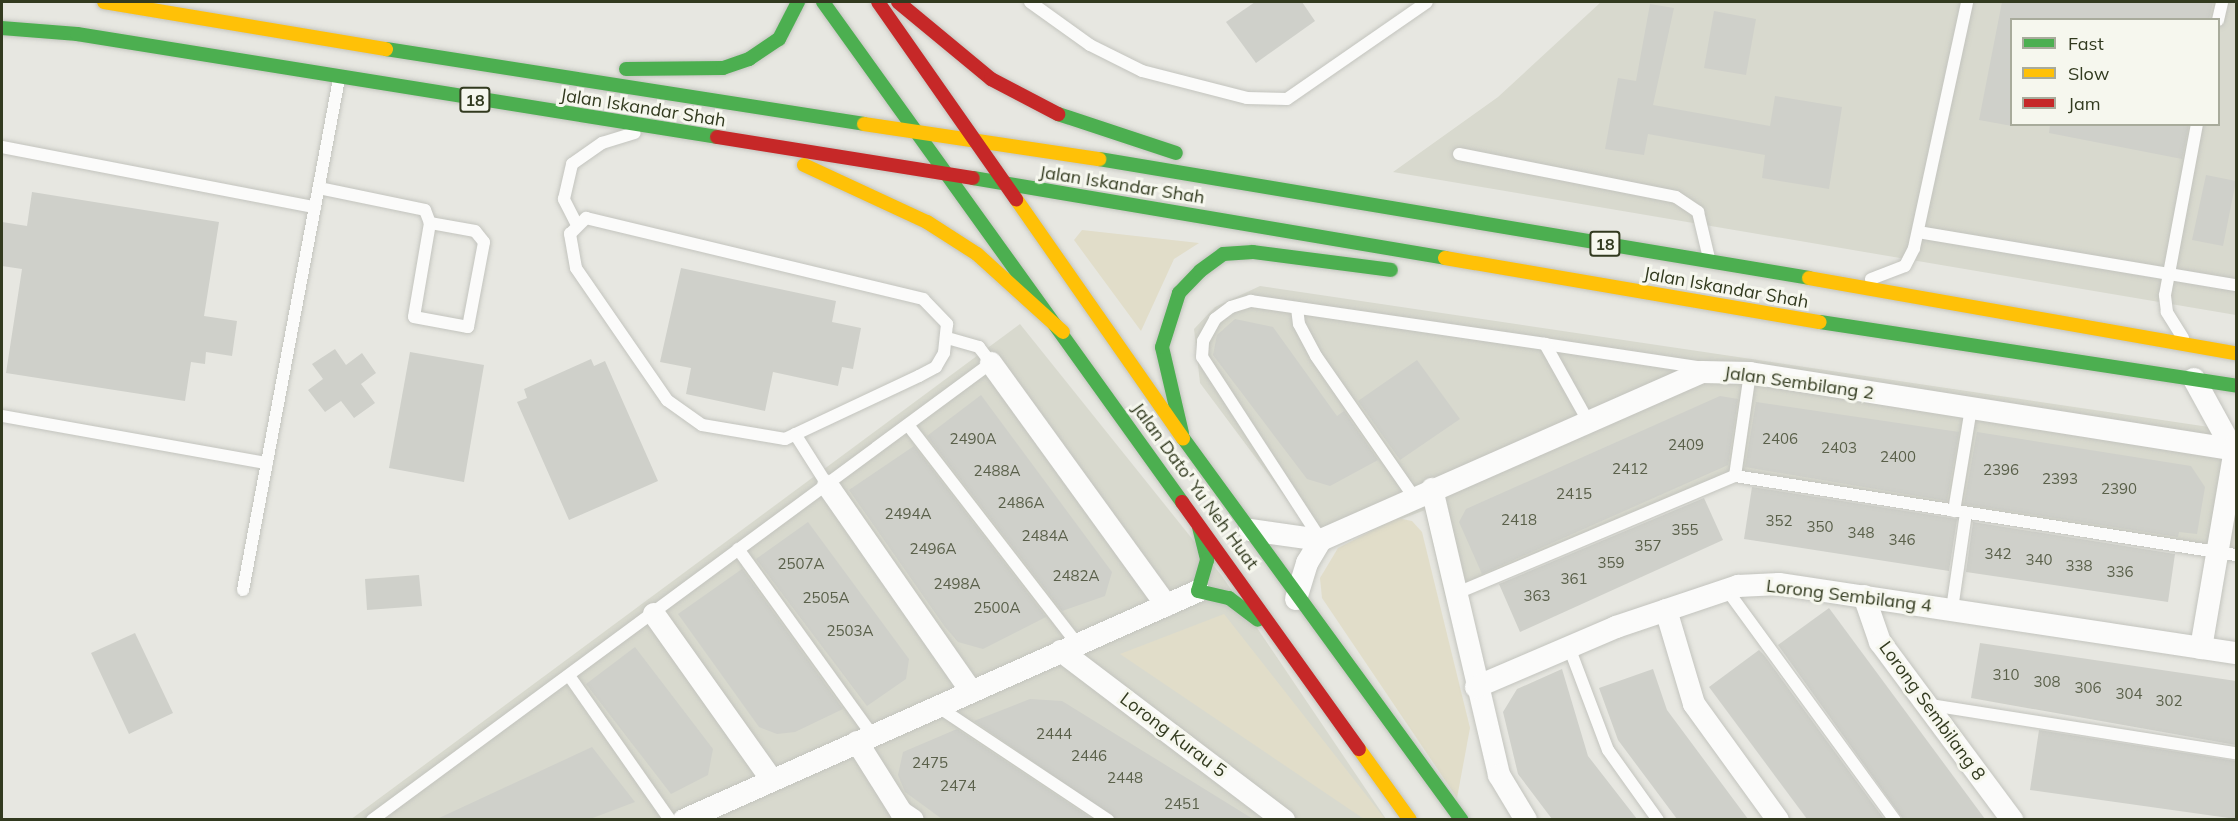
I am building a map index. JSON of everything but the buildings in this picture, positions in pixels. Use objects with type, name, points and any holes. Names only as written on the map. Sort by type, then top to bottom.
[{"type":"main road","name":"Jalan Iskandar Shah","points":[[104,2],[918,132],[1315,192],[1844,288],[2236,353]]},
{"type":"main road","points":[[397,49],[610,67],[702,69],[749,59],[779,39],[798,2]]},
{"type":"main road","name":"Jalan Dato' Yu Neh Huat","points":[[823,2],[1063,332],[1410,819]]},
{"type":"main road","name":"Jalan Dato' Yu Neh Huat","points":[[878,2],[973,140],[1250,530],[1296,599],[1462,819]]},
{"type":"main road","points":[[898,2],[992,79],[1034,106],[1194,158],[1315,192]]},
{"type":"main road","name":"Jalan Iskandar Shah","points":[[2,28],[77,34],[1005,184],[1575,281],[2236,386]]},
{"type":"main road","points":[[733,141],[866,190],[927,222],[977,254],[1063,332]]},
{"type":"main road","points":[[1182,433],[1162,347],[1167,319],[1179,293],[1223,254],[1254,252],[1403,271]]},
{"type":"main road","points":[[1437,273],[1575,281]]},
{"type":"main road","points":[[1197,520],[1207,560],[1198,591],[1229,598],[1279,635]]},
{"type":"street","points":[[991,363],[1166,605]]},
{"type":"street","name":"Jalan Sembilang 2","points":[[1321,540],[1689,375],[1739,372],[2236,448]]},
{"type":"street","points":[[2194,380],[2236,448],[2227,553],[2201,648]]},
{"type":"street","points":[[828,486],[971,691]]},
{"type":"street","points":[[1423,493],[1455,594],[1476,687],[1500,775],[1526,819]]},
{"type":"street","points":[[1250,530],[1321,540],[1306,563],[1296,599]]},
{"type":"street","name":"Lorong Sembilang 4","points":[[1476,687],[1666,610],[1727,590],[1779,584],[2236,653]]},
{"type":"street","points":[[684,819],[1198,591]]},
{"type":"street","name":"Lorong Sembilang 8","points":[[1864,596],[1880,642],[2012,819]]},
{"type":"street","points":[[1666,610],[1694,704],[1778,819]]},
{"type":"street","points":[[654,614],[772,780]]},
{"type":"street","name":"Lorong Kurau 5","points":[[1069,648],[1284,819]]},
{"type":"street","points":[[865,739],[901,812],[913,819]]},
{"type":"lane","points":[[1029,2],[1090,45],[1142,71],[1236,96],[1287,99],[1427,2]]},
{"type":"lane","points":[[1844,288],[1905,266],[1918,232],[1968,2]]},
{"type":"lane","points":[[2218,18],[2222,2]]},
{"type":"lane","points":[[243,590],[339,78]]},
{"type":"lane","points":[[2189,347],[2167,312],[2168,273],[2197,126]]},
{"type":"lane","points":[[576,223],[586,218],[924,299],[947,324],[948,338],[936,367],[795,434],[762,438],[702,425],[680,413],[576,268],[570,250],[576,223],[564,199],[572,164],[602,143],[653,128]]},
{"type":"lane","points":[[2,147],[315,207]]},
{"type":"lane","points":[[1459,154],[1683,200],[1698,212],[1711,264]]},
{"type":"lane","points":[[319,188],[417,206],[430,223],[475,231],[484,243],[468,327],[414,317],[430,223]]},
{"type":"lane","points":[[1918,232],[2236,285]]},
{"type":"lane","points":[[1321,540],[1202,357],[1203,341],[1215,319],[1231,307],[1251,302],[1739,372],[1735,476]]},
{"type":"lane","points":[[1297,308],[1299,324],[1316,356],[1423,493]]},
{"type":"lane","points":[[372,819],[570,677],[738,549],[828,486],[991,363],[979,347],[948,338]]},
{"type":"lane","points":[[1545,344],[1587,419]]},
{"type":"lane","points":[[1952,609],[1971,408]]},
{"type":"lane","points":[[2,416],[267,463]]},
{"type":"lane","points":[[908,424],[1069,648]]},
{"type":"lane","points":[[795,434],[828,486]]},
{"type":"lane","points":[[1455,594],[1735,476],[2227,553]]},
{"type":"lane","points":[[738,549],[865,739]]},
{"type":"lane","points":[[1727,590],[1895,819]]},
{"type":"lane","points":[[1569,648],[1608,750],[1658,819]]},
{"type":"lane","points":[[570,677],[670,819]]},
{"type":"lane","points":[[1924,703],[2236,753]]},
{"type":"lane","points":[[937,706],[1108,819]]},
{"type":"shaded area","points":[[1601,2],[2236,2],[2236,315],[1393,172],[1498,97]]},
{"type":"shaded area","points":[[1082,230],[1199,243],[1174,259],[1141,331],[1074,240]]},
{"type":"shaded area","points":[[1260,286],[2236,431],[2236,555],[1731,474],[1446,601],[1425,510],[1324,549],[1200,383],[1194,329],[1215,307]]},
{"type":"shaded area","points":[[1020,324],[1222,576],[1386,819],[350,820]]},
{"type":"shaded area","points":[[1397,518],[1412,521],[1422,532],[1470,728],[1457,798],[1322,598],[1320,578],[1338,548]]},
{"type":"shaded area","points":[[1224,614],[1385,819],[1364,819],[1120,654]]},
{"type":"traffic: fast","points":[[626,69],[723,68],[749,59],[779,39],[798,2]]},
{"type":"traffic: fast","points":[[823,2],[1182,502]]},
{"type":"traffic: fast","points":[[2,28],[77,34],[717,137]]},
{"type":"traffic: fast","points":[[386,49],[864,124]]},
{"type":"traffic: fast","points":[[1058,114],[1176,153]]},
{"type":"traffic: fast","points":[[1099,159],[1809,278]]},
{"type":"traffic: fast","points":[[973,178],[1445,258]]},
{"type":"traffic: fast","points":[[1182,433],[1162,347],[1179,293],[1200,271],[1223,254],[1253,252],[1391,270]]},
{"type":"traffic: fast","points":[[1820,322],[2236,386]]},
{"type":"traffic: fast","points":[[1183,438],[1462,820]]},
{"type":"traffic: fast","points":[[1199,527],[1207,560],[1198,591],[1229,598],[1258,620]]},
{"type":"traffic: slow","points":[[104,2],[386,49]]},
{"type":"traffic: slow","points":[[864,124],[1099,159]]},
{"type":"traffic: slow","points":[[804,165],[927,222],[977,254],[1063,332]]},
{"type":"traffic: slow","points":[[1016,199],[1183,438]]},
{"type":"traffic: slow","points":[[1445,258],[1820,322]]},
{"type":"traffic: slow","points":[[1809,278],[2236,353]]},
{"type":"traffic: slow","points":[[1359,749],[1410,820]]},
{"type":"traffic: jam","points":[[878,2],[1016,199]]},
{"type":"traffic: jam","points":[[898,2],[991,79],[1058,114]]},
{"type":"traffic: jam","points":[[717,137],[973,178]]},
{"type":"traffic: jam","points":[[1182,502],[1359,749]]}]
